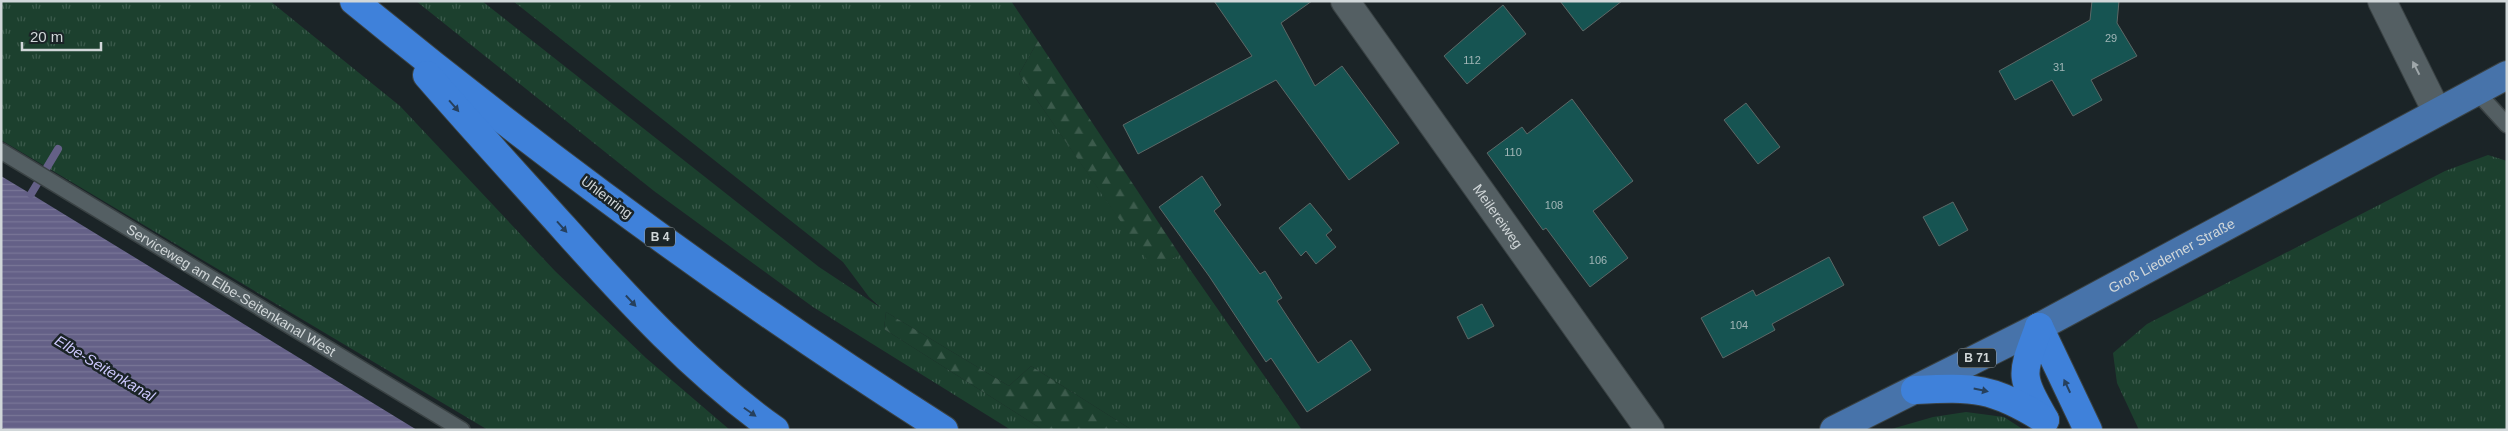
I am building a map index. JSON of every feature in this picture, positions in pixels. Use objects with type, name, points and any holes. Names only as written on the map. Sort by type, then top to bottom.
[{"type":"highway","name":"Uhlenring","points":[[354,1],[516,130],[647,227],[781,321],[944,430]]},
{"type":"highway","points":[[388,29],[474,129],[659,331],[739,404],[775,430]]},
{"type":"highway","points":[[2039,327],[2024,367],[2026,386],[2048,425]]},
{"type":"highway","points":[[2039,327],[2088,430]]},
{"type":"highway","points":[[1915,390],[1968,388],[1986,391],[2007,398],[2048,425]]},
{"type":"main road","name":"Groß Liederner Straße","points":[[1834,430],[2039,327],[2507,75]]},
{"type":"street","name":"Meilereiweg","points":[[1345,1],[1650,430]]},
{"type":"street","points":[[2382,1],[2437,112]]},
{"type":"lane","points":[[2476,91],[2507,125]]},
{"type":"lane","name":"Serviceweg am Elbe-Seitenkanal West","points":[[1,151],[462,430]]},
{"type":"green space","points":[[1,1],[270,1],[400,106],[555,271],[646,358],[730,430],[488,430],[1,140]]},
{"type":"green space","points":[[416,1],[482,1],[819,267],[881,308],[869,297],[843,262],[513,1],[1011,1],[1038,41],[1019,74],[1152,266],[1180,255],[1302,430],[1132,430],[1031,366],[1009,386],[886,312],[884,329],[1043,430],[1011,430],[813,307],[654,191]]},
{"type":"green space","points":[[1038,41],[1180,255],[1152,267],[1019,74]]},
{"type":"green space","points":[[2488,155],[2507,161],[2507,430],[2139,430],[2117,383],[2113,353],[2147,324],[2445,171]]},
{"type":"green space","points":[[886,312],[1009,386],[1031,366],[1132,430],[1043,430],[884,329]]},
{"type":"green space","points":[[1966,412],[2004,417],[2024,430],[1888,430],[1933,417]]},
{"type":"water","name":"Elbe-Seitenkanal","points":[[1,176],[417,430],[5,430],[1,427]]},
{"type":"building","points":[[1214,1],[1312,1],[1281,23],[1315,86],[1342,66],[1399,143],[1349,180],[1276,80],[1138,154],[1123,125],[1252,56]]},
{"type":"building","points":[[1560,1],[1622,1],[1583,31]]},
{"type":"building","points":[[2092,1],[2119,1],[2117,23],[2137,56],[2091,80],[2102,100],[2073,116],[2052,80],[2015,100],[1999,71],[2090,20]]},
{"type":"building","points":[[1503,5],[1526,34],[1467,84],[1444,56]]},
{"type":"building","points":[[1572,99],[1633,181],[1593,211],[1628,258],[1590,287],[1546,228],[1543,230],[1487,153],[1522,127],[1527,134]]},
{"type":"building","points":[[1746,103],[1780,147],[1758,164],[1724,120]]},
{"type":"building","points":[[1202,176],[1221,205],[1214,211],[1260,274],[1265,271],[1282,298],[1277,301],[1318,363],[1351,340],[1371,370],[1307,412],[1271,358],[1266,362],[1209,276],[1159,207]]},
{"type":"building","points":[[1953,202],[1968,230],[1939,246],[1923,217]]},
{"type":"building","points":[[1310,203],[1332,230],[1326,235],[1336,247],[1316,264],[1306,251],[1301,256],[1279,228]]},
{"type":"building","points":[[1829,257],[1844,285],[1772,324],[1775,330],[1723,358],[1701,318],[1753,290],[1756,296]]},
{"type":"building","points":[[1482,304],[1494,326],[1468,339],[1457,317]]},
{"type":"waterway","points":[[31,194],[58,149]]}]
